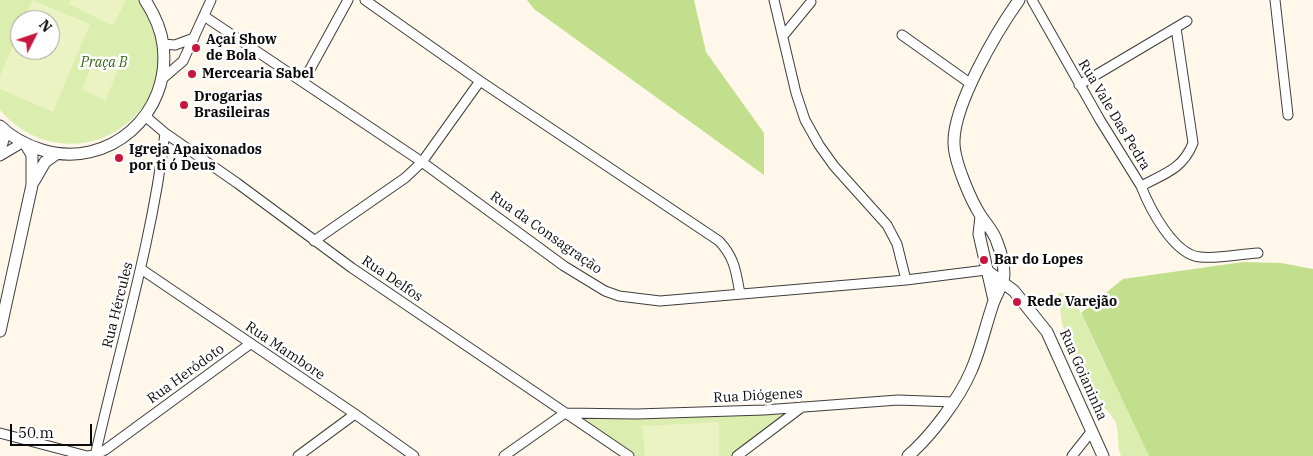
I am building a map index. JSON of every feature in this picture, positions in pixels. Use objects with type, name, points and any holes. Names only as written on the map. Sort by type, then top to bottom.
[{"type":"street","points":[[0,154],[24,144],[56,154],[71,155],[101,149],[127,135],[145,116],[156,99],[162,79],[164,62],[163,44],[156,20],[144,0]]},
{"type":"street","points":[[162,79],[183,61],[211,0]]},
{"type":"street","points":[[304,82],[348,0]]},
{"type":"street","points":[[365,0],[480,81],[719,241],[729,251],[734,262],[740,294]]},
{"type":"street","points":[[774,0],[796,93],[805,120],[834,166],[887,225],[897,244],[906,280]]},
{"type":"street","name":"Rua Vale Das Pedra","points":[[1032,0],[1079,85],[1141,186],[1178,166],[1188,156],[1193,143],[1176,28]]},
{"type":"street","points":[[1275,0],[1288,115]]},
{"type":"street","points":[[783,36],[811,2]]},
{"type":"street","points":[[908,456],[930,433],[953,402],[970,372],[994,300],[1003,281],[1003,262],[997,241],[992,230],[981,216],[958,164],[953,144],[954,128],[961,106],[998,32],[1017,2]]},
{"type":"street","name":"Rua da Consagração","points":[[204,16],[422,162],[564,266],[605,291],[619,296],[660,301],[906,280],[986,270]]},
{"type":"street","points":[[1079,85],[1187,21]]},
{"type":"street","points":[[902,35],[971,84]]},
{"type":"street","points":[[163,44],[175,44],[194,38]]},
{"type":"street","points":[[314,241],[405,178],[422,162],[480,81]]},
{"type":"street","name":"Rua Delfos","points":[[145,116],[165,133],[314,241],[629,456]]},
{"type":"street","points":[[0,331],[32,185],[32,155],[24,144],[2,128]]},
{"type":"street","points":[[0,154],[4,140],[2,128]]},
{"type":"street","name":"Rua Hércules","points":[[95,455],[141,269],[162,159],[165,133]]},
{"type":"street","points":[[162,159],[167,152],[180,143]]},
{"type":"street","points":[[32,185],[45,162],[56,154]]},
{"type":"street","points":[[1141,186],[1146,199],[1173,242],[1188,255],[1200,258],[1258,253]]},
{"type":"street","points":[[981,216],[979,234],[994,300]]},
{"type":"street","name":"Rua Mambore","points":[[141,269],[414,456]]},
{"type":"street","name":"Rua Goianinha","points":[[986,270],[1003,281],[1023,300],[1048,332],[1103,456]]},
{"type":"street","name":"Rua Heródoto","points":[[95,455],[105,450],[250,344]]},
{"type":"street","name":"Rua Diógenes","points":[[565,413],[636,414],[764,410],[898,400],[953,402]]},
{"type":"street","points":[[738,456],[802,407]]},
{"type":"street","points":[[504,456],[565,413]]},
{"type":"street","points":[[298,456],[355,414]]},
{"type":"street","points":[[1072,456],[1091,432]]},
{"type":"street","points":[[0,433],[87,456],[95,455]]},
{"type":"green space","name":"Praça B","points":[[0,0],[141,0],[155,25],[160,67],[151,95],[130,121],[113,133],[94,141],[74,144],[54,142],[34,136],[16,125],[0,110]]},
{"type":"green space","points":[[32,0],[56,10],[28,10]]},
{"type":"green space","points":[[71,0],[126,0],[113,26],[69,4]]},
{"type":"green space","points":[[527,0],[694,0],[706,52],[764,133],[764,175],[534,9]]},
{"type":"green space","points":[[60,12],[90,24],[53,112],[0,89],[0,76],[10,52],[10,60],[60,60]]},
{"type":"green space","points":[[95,56],[119,66],[106,100],[82,90]]},
{"type":"green space","points":[[1243,262],[1281,263],[1313,269],[1313,456],[1149,456],[1081,313],[1123,279]]},
{"type":"green space","points":[[1058,293],[1071,293],[1149,456],[1121,456],[1115,421],[1094,397],[1089,387],[1089,393],[1062,338],[1067,337],[1062,324]]},
{"type":"green space","points":[[802,407],[737,456],[629,456],[565,413]]},
{"type":"green space","points":[[719,422],[719,456],[645,456],[642,426]]},
{"type":"place","name":"Açaí Show de Bola","points":[[196,48]]},
{"type":"place","name":"Mercearia Sabel","points":[[192,74]]},
{"type":"place","name":"Drogarias Brasileiras","points":[[184,105]]},
{"type":"place","name":"Igreja Apaixonados por ti ó Deus","points":[[119,158]]},
{"type":"place","name":"Bar do Lopes","points":[[984,260]]},
{"type":"place","name":"Rede Varejão","points":[[1017,302]]}]
